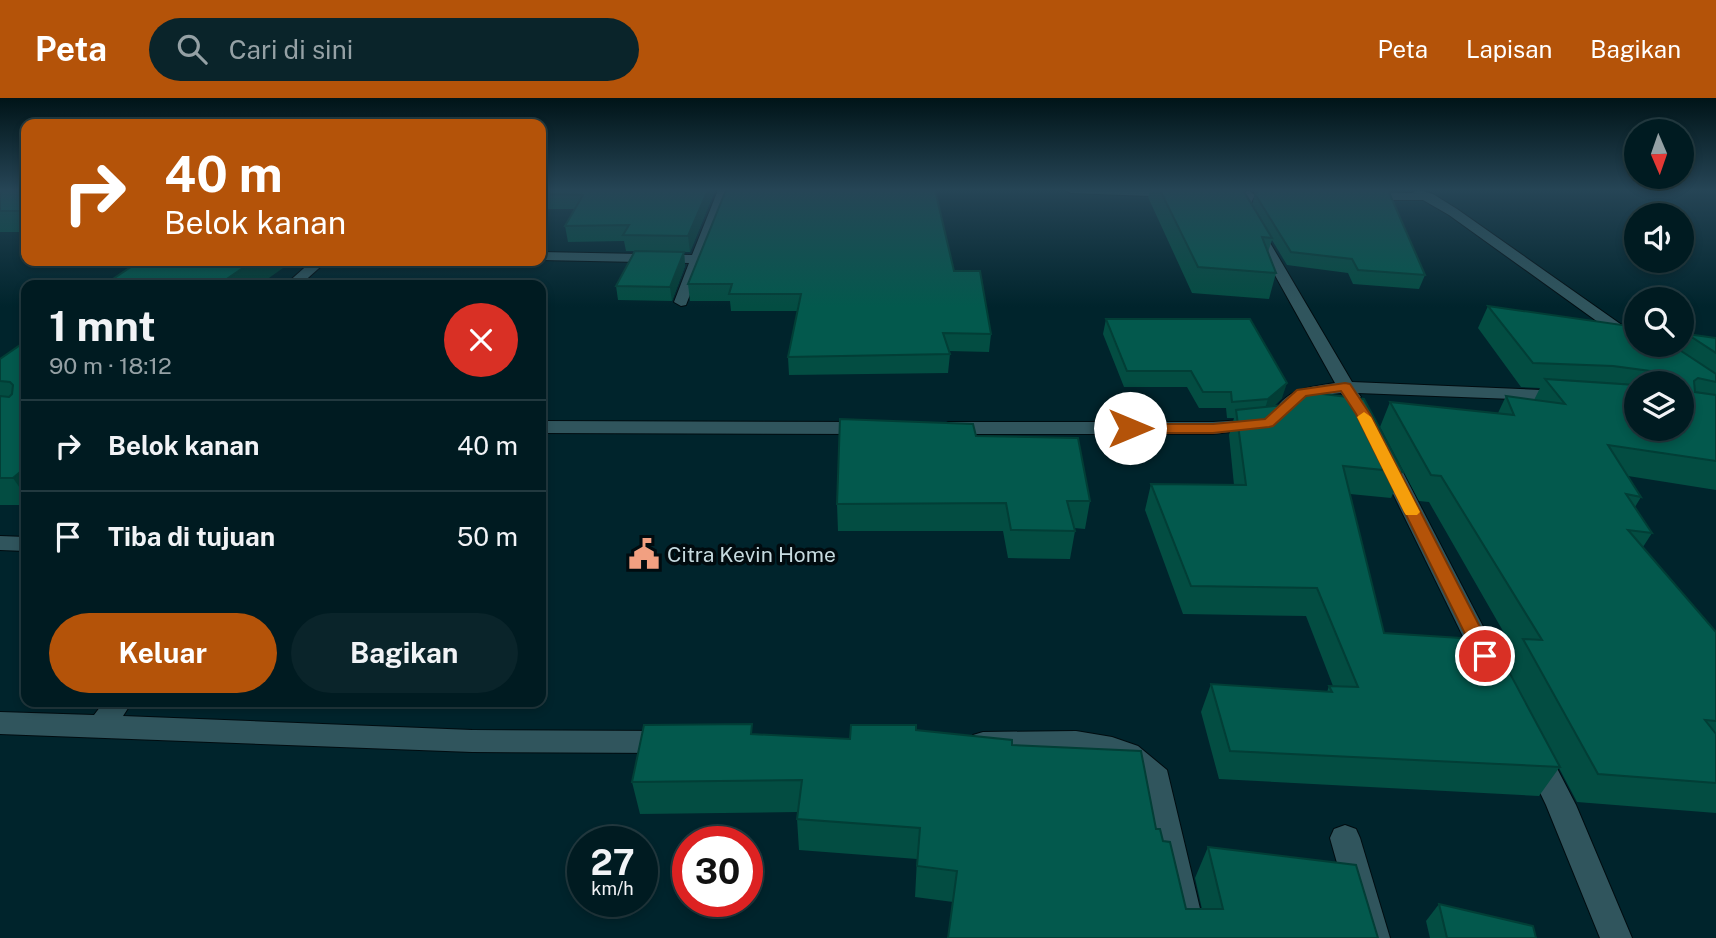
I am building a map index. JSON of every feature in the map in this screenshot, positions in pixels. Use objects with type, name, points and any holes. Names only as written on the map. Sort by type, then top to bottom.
[{"type":"street","points":[[681,302],[708,229]]},
{"type":"street","points":[[1256,229],[1363,414]]},
{"type":"street","points":[[1475,229],[1624,334]]},
{"type":"street","points":[[546,256],[696,259]]},
{"type":"street","points":[[298,280],[314,266]]},
{"type":"street","points":[[924,428],[1213,428],[1269,423],[1302,393],[1345,387],[1586,398]]},
{"type":"street","points":[[546,427],[883,428]]},
{"type":"street","points":[[1374,437],[1498,681]]},
{"type":"street","points":[[0,543],[21,544]]},
{"type":"street","points":[[101,726],[115,707]]},
{"type":"street","points":[[0,723],[472,741],[693,742]]},
{"type":"street","points":[[1523,730],[1562,805],[1616,938]]},
{"type":"street","points":[[955,743],[1093,744],[1129,754],[1145,766],[1157,778],[1191,938]]},
{"type":"street","points":[[1345,838],[1374,938]]},
{"type":"building","points":[[626,229],[691,229],[688,236],[623,235]]},
{"type":"building","points":[[710,229],[944,229],[954,271],[980,271],[991,334],[943,333],[950,354],[788,357],[801,294],[729,294],[732,284],[688,284]]},
{"type":"building","points":[[1179,229],[1267,229],[1272,238],[1262,237],[1276,273],[1198,267]]},
{"type":"building","points":[[1277,229],[1405,229],[1425,275],[1358,270],[1352,259],[1291,252]]},
{"type":"building","points":[[635,251],[684,252],[670,287],[616,286]]},
{"type":"building","points":[[132,266],[246,266],[225,280],[111,280]]},
{"type":"building","points":[[1488,306],[1624,325],[1624,357],[1690,357],[1716,374],[1716,382],[1698,378],[1694,381],[1694,371],[1650,371],[1613,366],[1533,363]]},
{"type":"building","points":[[1106,319],[1250,319],[1287,383],[1268,399],[1232,402],[1231,392],[1203,392],[1191,371],[1127,371]]},
{"type":"building","points":[[1694,335],[1716,338],[1716,353],[1694,339]]},
{"type":"building","points":[[21,344],[21,471],[13,478],[0,478],[0,396],[9,397],[13,385],[0,381],[0,359]]},
{"type":"building","points":[[1545,379],[1624,384],[1624,441],[1694,441],[1694,381],[1695,392],[1716,395],[1716,461],[1608,445],[1641,497],[1626,494],[1652,533],[1628,530],[1716,632],[1716,721],[1705,720],[1716,734],[1716,783],[1598,774],[1523,639],[1542,640],[1441,476],[1431,475],[1390,402],[1514,415],[1506,396],[1565,404]]},
{"type":"building","points":[[1299,391],[1364,399],[1403,472],[1343,466],[1384,633],[1492,640],[1560,767],[1230,751],[1211,684],[1332,692],[1329,686],[1358,687],[1317,588],[1191,586],[1151,484],[1246,485],[1236,410],[1283,405]]},
{"type":"building","points":[[840,419],[973,424],[976,436],[1078,438],[1090,501],[1067,501],[1075,531],[1011,530],[1006,503],[837,504]]},
{"type":"building","points":[[752,724],[751,734],[850,739],[851,725],[916,725],[916,730],[1012,740],[1012,745],[1141,751],[1156,829],[1160,829],[1163,841],[1170,842],[1186,909],[1223,909],[1208,847],[1356,865],[1378,938],[948,938],[957,871],[917,866],[920,828],[797,819],[802,780],[632,782],[644,725]]},
{"type":"building","points":[[1439,904],[1533,926],[1536,938],[1447,938]]},
{"type":"slow traffic","points":[[1364,417],[1412,512]]},
{"type":"place","name":"Citra Kevin Home","points":[[644,554]]},
{"type":"route","points":[[1130,428],[1213,428],[1269,423],[1302,393],[1345,387],[1363,414],[1485,656]]}]
